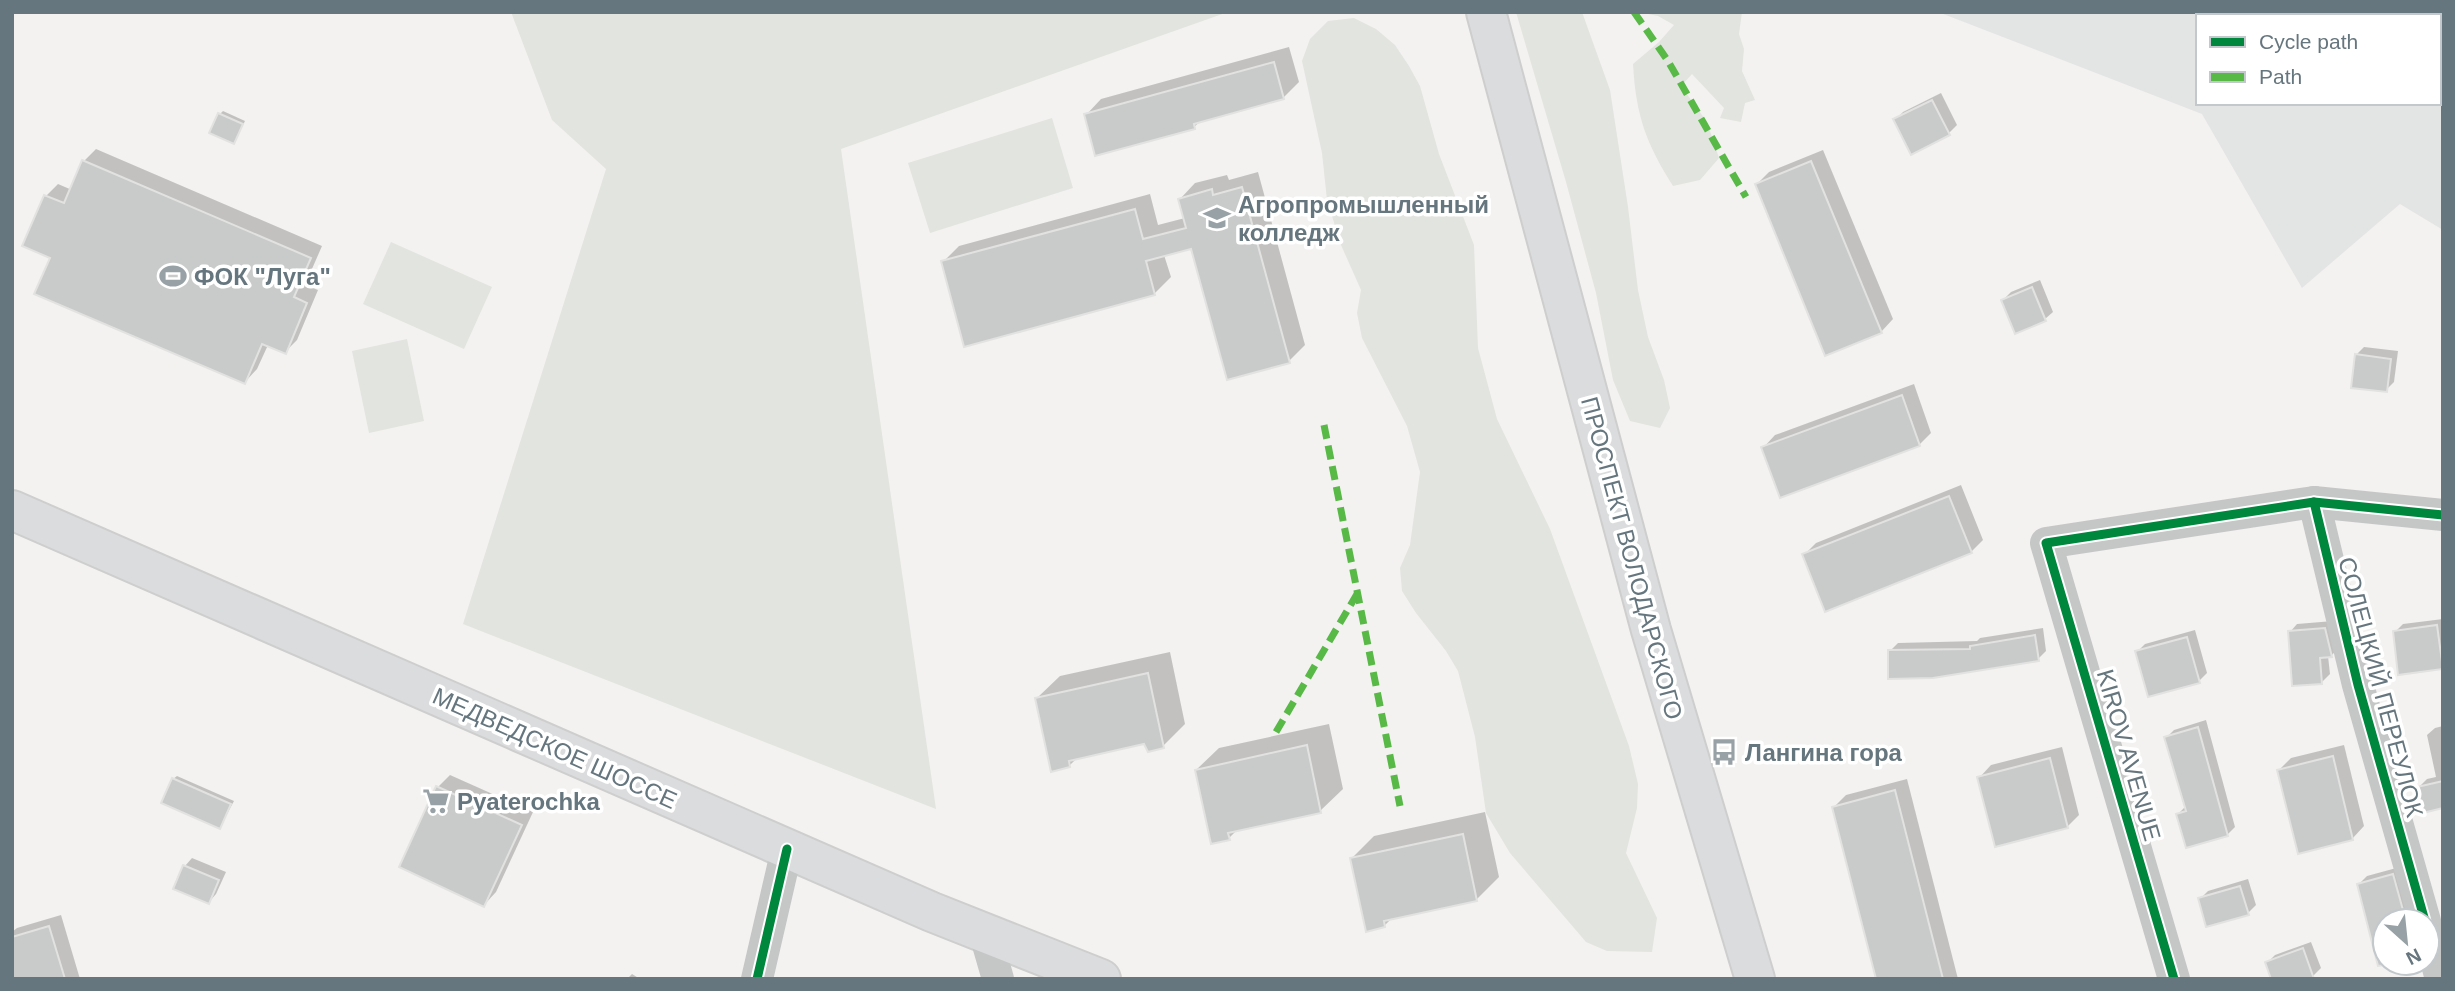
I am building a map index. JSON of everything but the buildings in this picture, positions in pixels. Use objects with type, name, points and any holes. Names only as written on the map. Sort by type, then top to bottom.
[{"type":"main road","name":"ПРОСПЕКТ ВОЛОДАРСКОГО","points":[[1486,12],[1651,630],[1755,979]]},
{"type":"main road","name":"МЕДВЕДСКОЕ ШОССЕ","points":[[12,510],[787,849],[985,934],[1101,979]]},
{"type":"street","points":[[2314,502],[2443,515]]},
{"type":"street","name":"KIROV AVENUE","points":[[2174,979],[2046,543],[2314,502]]},
{"type":"street","name":"СОЛЕЦКИЙ ПЕРЕУЛОК","points":[[2314,502],[2358,685],[2421,907]]},
{"type":"street","points":[[757,979],[787,849]]},
{"type":"street","points":[[985,934],[998,979]]},
{"type":"shaded area","points":[[511,12],[1228,12],[841,149],[936,809],[463,624],[606,169],[552,120]]},
{"type":"shaded area","points":[[1516,12],[1582,12],[1610,90],[1638,290],[1648,337],[1664,380],[1670,408],[1660,428],[1630,421],[1613,380],[1596,293]]},
{"type":"shaded area","points":[[1638,12],[1742,12],[1739,34],[1744,49],[1742,71],[1755,100],[1745,103],[1741,122],[1720,118],[1724,108],[1692,74],[1681,86],[1707,122],[1719,158],[1700,180],[1673,186],[1649,142],[1640,114],[1633,64],[1674,25],[1658,16]]},
{"type":"shaded area","points":[[1938,12],[2428,14],[2196,14],[2196,105],[2441,105],[2443,19],[2443,230],[2400,204],[2302,288],[2202,114]]},
{"type":"shaded area","points":[[1354,18],[1376,29],[1395,45],[1420,86],[1439,154],[1474,245],[1478,348],[1497,419],[1550,529],[1629,746],[1638,784],[1637,808],[1626,853],[1657,918],[1652,952],[1607,951],[1586,942],[1510,853],[1486,813],[1475,737],[1458,671],[1402,591],[1400,568],[1410,545],[1420,472],[1407,426],[1362,338],[1357,313],[1361,290],[1341,245],[1327,200],[1322,153],[1302,61],[1310,39],[1328,21]]},
{"type":"shaded area","points":[[1052,118],[1073,188],[930,233],[908,163]]},
{"type":"shaded area","points":[[391,242],[492,287],[464,349],[363,304]]},
{"type":"shaded area","points":[[407,339],[424,421],[369,433],[352,351]]},
{"type":"marked path","points":[[1634,12],[1668,61],[1746,197]]},
{"type":"marked path","points":[[1324,425],[1400,806]]},
{"type":"marked path","points":[[1276,732],[1357,594]]},
{"type":"cycle path","points":[[2314,502],[2358,685],[2421,907]]},
{"type":"cycle path","points":[[2174,979],[2046,543],[2314,502],[2443,515]]},
{"type":"cycle path","points":[[757,979],[787,849]]},
{"type":"place","name":"Агропромышленный колледж","points":[[1217,218]]},
{"type":"place","name":"ФОК \"Луга\"","points":[[173,276]]},
{"type":"place","name":"Лангина гора","points":[[1724,752]]},
{"type":"place","name":"Pyaterochka","points":[[436,801]]}]
